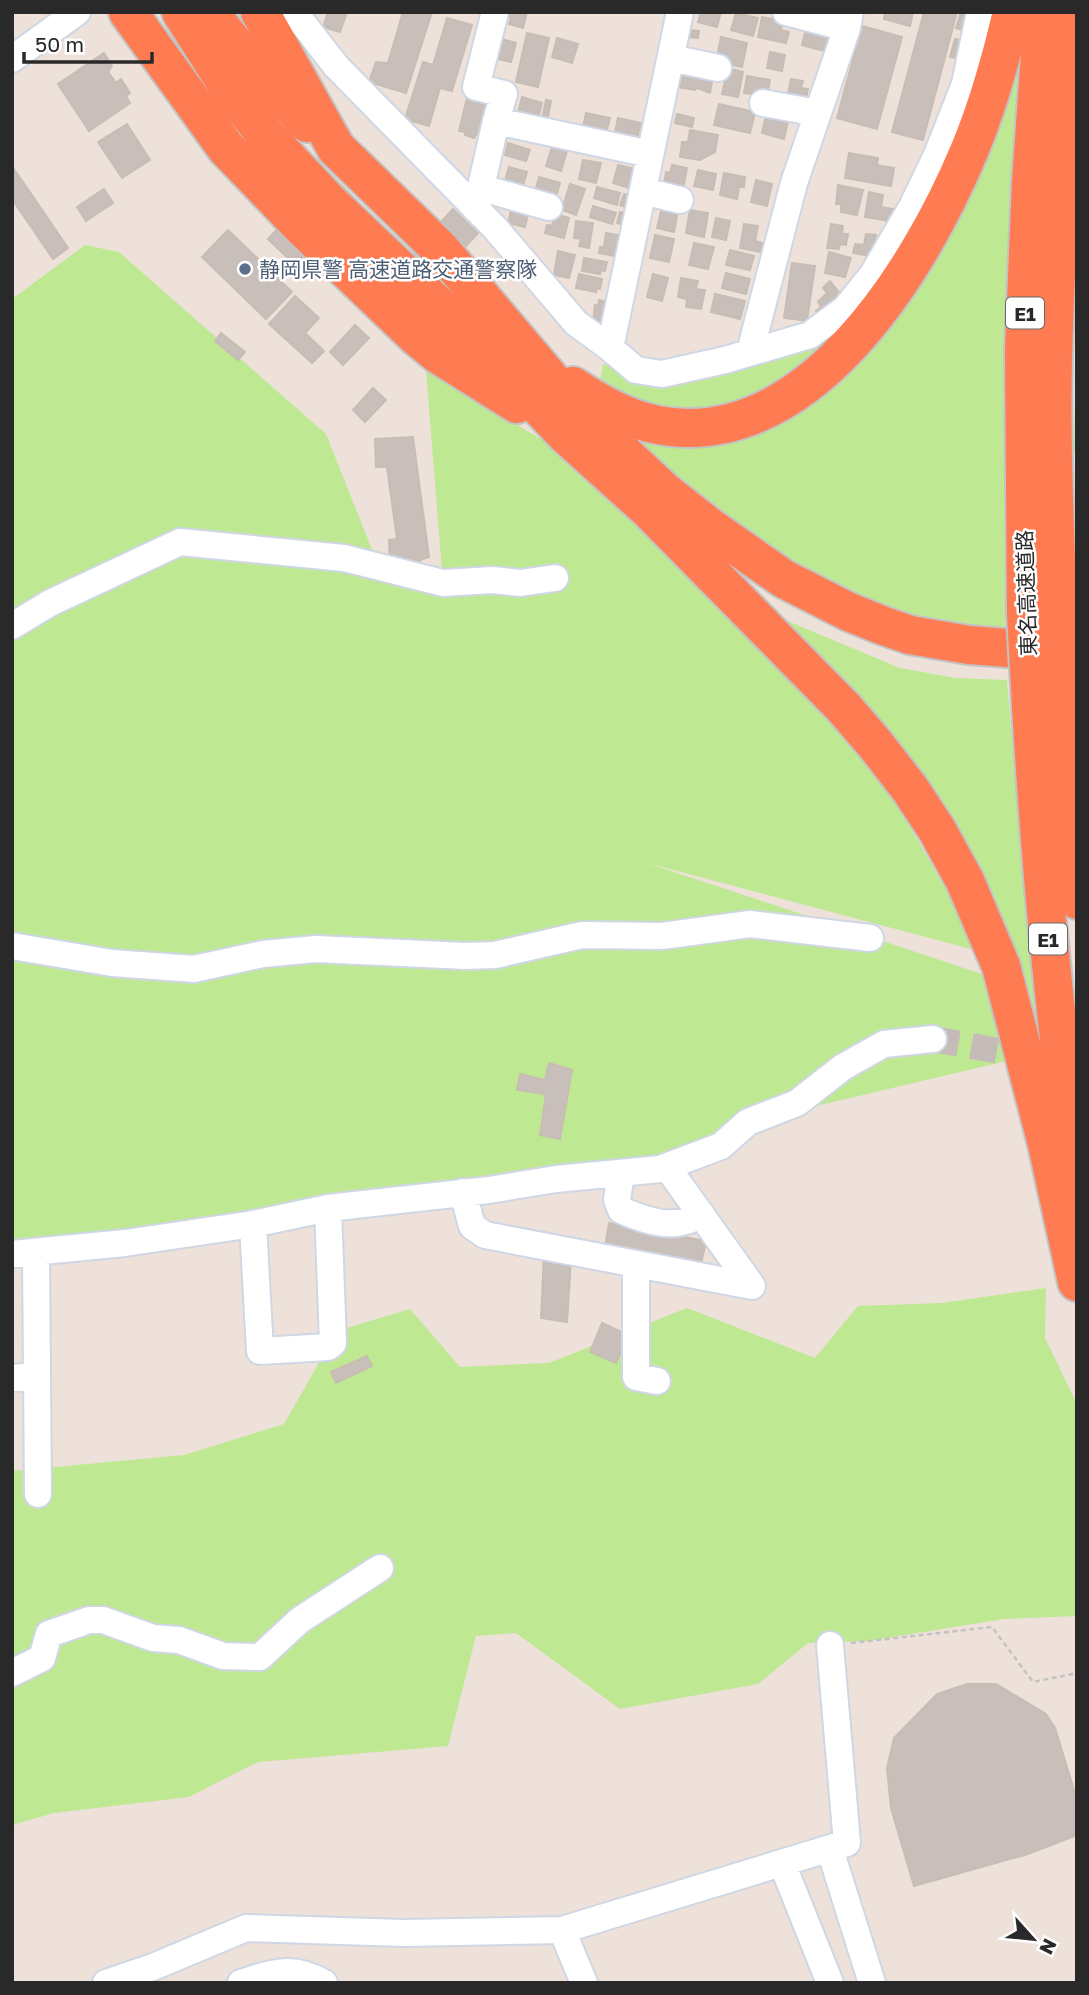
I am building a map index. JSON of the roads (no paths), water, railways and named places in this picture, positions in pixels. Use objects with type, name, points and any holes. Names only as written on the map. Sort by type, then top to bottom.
[{"type":"highway","points":[[128,12],[226,148],[303,228],[439,355],[566,435]]},
{"type":"highway","points":[[155,12],[177,47],[226,148]]},
{"type":"highway","points":[[181,12],[233,94],[263,132],[328,202],[485,351],[566,435],[649,510],[844,708],[875,744],[937,830],[979,911],[1001,966],[1047,1144],[1077,1282]]},
{"type":"highway","points":[[209,12],[291,109],[336,148],[441,250],[595,427],[666,492],[747,555],[815,596],[884,626],[944,642],[1008,648],[1058,622],[1077,506]]},
{"type":"highway","points":[[240,12],[263,44],[310,99]]},
{"type":"highway","points":[[260,12],[336,148]]},
{"type":"highway","points":[[542,367],[627,417],[652,424],[680,427],[705,427],[746,418],[785,400],[806,386],[854,339],[897,284],[920,248],[969,151],[998,70],[1012,12]]},
{"type":"highway","name":"東名高速道路","points":[[1043,12],[1031,182],[1024,349],[1058,622]]},
{"type":"highway","name":"東名高速道路","points":[[1072,12],[1060,187],[1053,359],[1053,489],[1061,707],[1077,900]]},
{"type":"highway","points":[[649,510],[753,586],[839,630],[931,659],[1016,668],[1077,663]]},
{"type":"highway","name":"東名高速道路","points":[[1061,707],[1047,931],[1066,1105],[1077,1171]]},
{"type":"street","points":[[12,59],[76,12]]},
{"type":"street","points":[[294,12],[336,66],[479,198],[576,323],[636,370],[662,374],[725,360],[810,335],[845,309],[873,274],[913,205],[937,155],[965,84],[980,12]]},
{"type":"street","points":[[479,198],[504,94],[477,87],[495,12]]},
{"type":"street","points":[[611,348],[680,12]]},
{"type":"street","points":[[750,352],[793,183],[849,20],[786,12]]},
{"type":"street","points":[[671,58],[718,68]]},
{"type":"street","points":[[763,103],[818,113]]},
{"type":"street","points":[[496,121],[650,154]]},
{"type":"street","points":[[643,191],[680,200]]},
{"type":"street","points":[[479,198],[549,207]]},
{"type":"street","points":[[12,626],[50,603],[180,542],[344,558],[443,583],[493,580],[520,583],[555,578]]},
{"type":"street","points":[[12,946],[112,963],[194,969],[263,954],[316,949],[495,955],[582,935],[662,936],[750,924],[870,938]]},
{"type":"street","points":[[38,1494],[25,1377],[24,1253],[125,1243],[253,1224],[328,1209],[667,1167],[721,1146],[748,1122],[797,1104],[843,1067],[884,1044],[933,1039]]},
{"type":"street","points":[[463,1192],[472,1226],[485,1235],[752,1286],[667,1167]]},
{"type":"street","points":[[621,1173],[617,1200],[621,1210],[677,1225],[689,1222],[701,1214]]},
{"type":"street","points":[[253,1224],[260,1351],[328,1347],[333,1343],[328,1209]]},
{"type":"street","points":[[636,1264],[636,1377],[657,1381]]},
{"type":"street","points":[[12,1673],[42,1658],[49,1634],[89,1620],[103,1620],[153,1638],[179,1640],[223,1656],[260,1657],[300,1620],[380,1568]]},
{"type":"street","points":[[106,1983],[153,1967],[246,1928],[404,1933],[562,1930],[847,1843],[830,1645]]},
{"type":"street","points":[[824,1850],[833,1860],[872,1983]]},
{"type":"street","points":[[782,1863],[830,1983]]},
{"type":"street","points":[[562,1930],[584,1983]]},
{"type":"street","points":[[241,1983],[272,1972],[308,1973],[324,1983]]},
{"type":"tunnel","points":[[933,1039],[1038,1058]]},
{"type":"place","name":"静岡県警 高速道路交通警察隊","points":[[245,269]]}]
